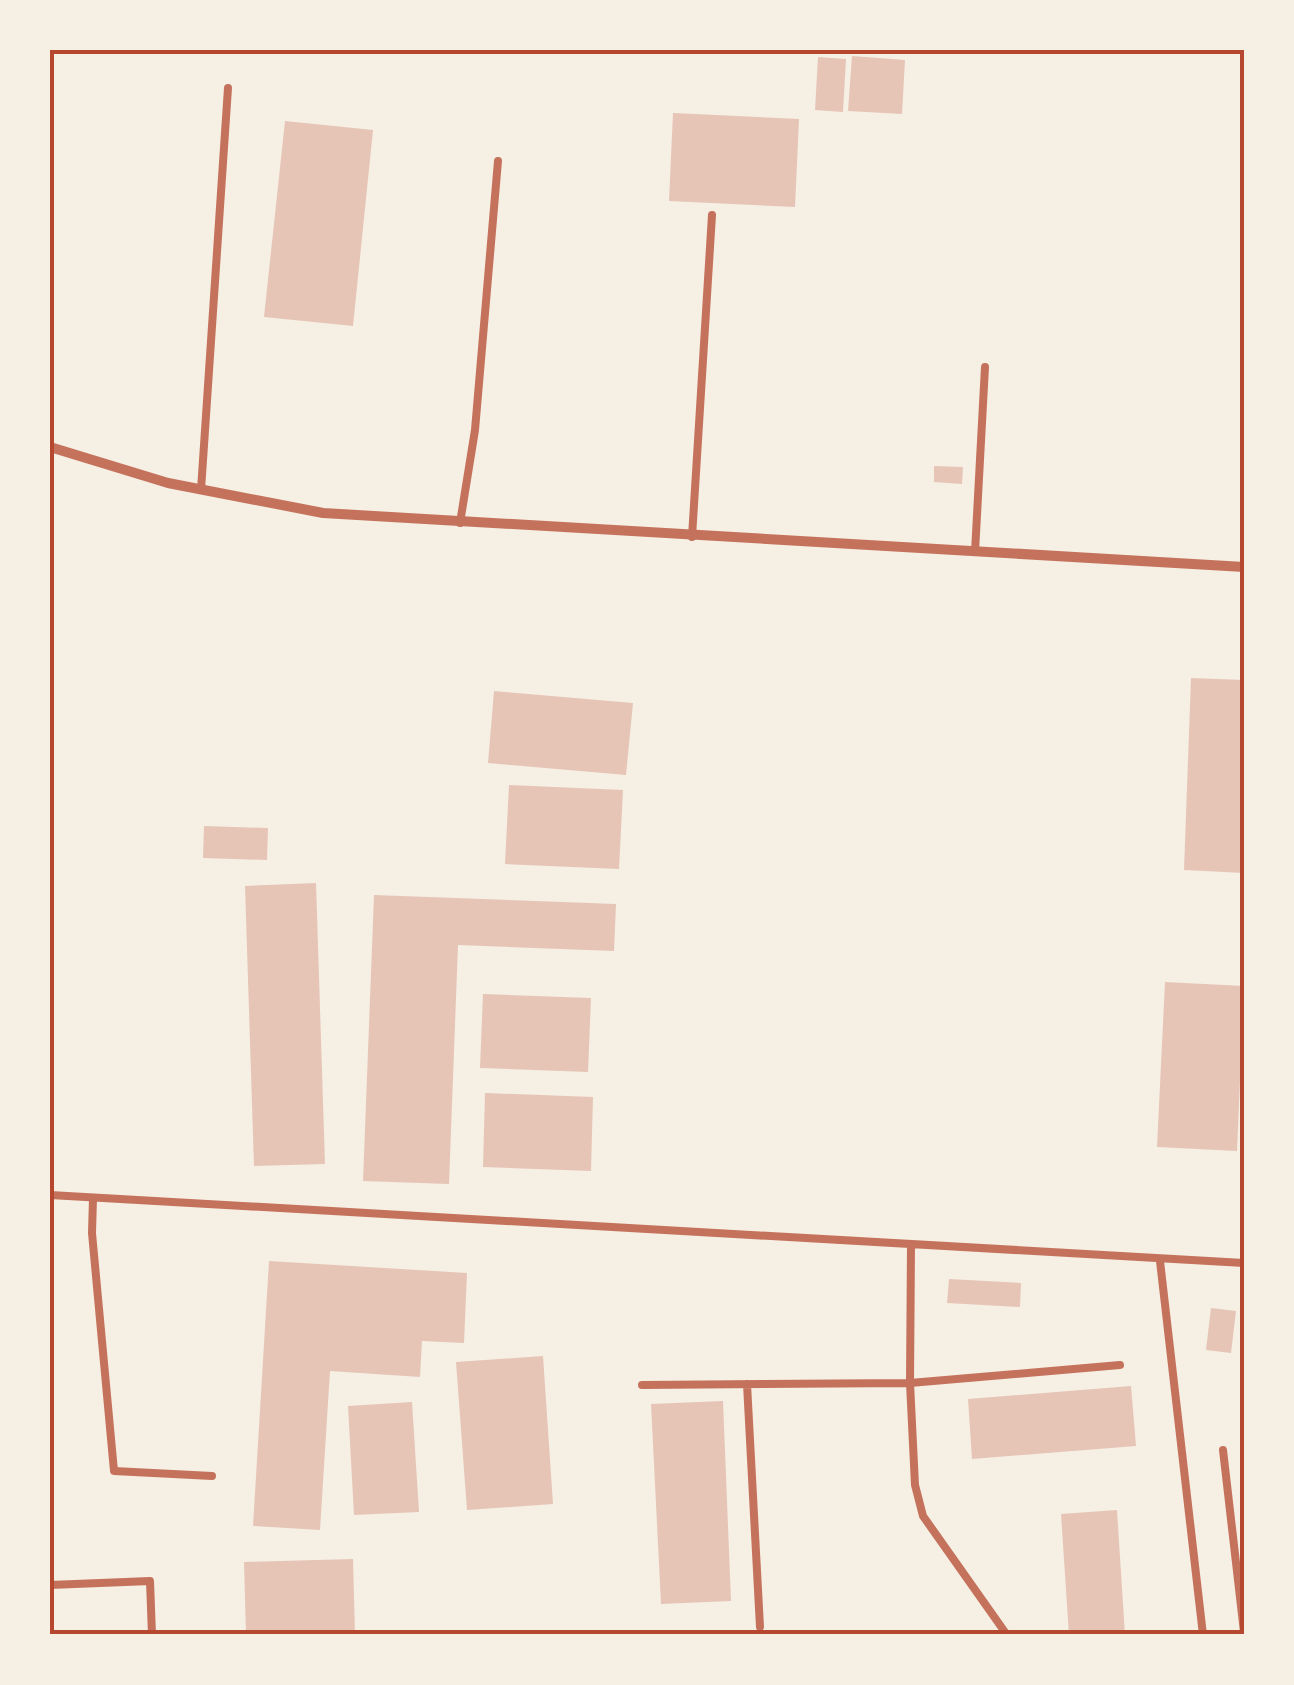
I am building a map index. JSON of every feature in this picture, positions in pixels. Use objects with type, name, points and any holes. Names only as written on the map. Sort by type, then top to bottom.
[{"type":"street","points":[[50,447],[201,490],[323,513],[1244,568]]},
{"type":"lane","points":[[201,490],[228,88]]},
{"type":"lane","points":[[460,523],[475,430],[498,161]]},
{"type":"lane","points":[[692,537],[712,216]]},
{"type":"lane","points":[[976,552],[985,367]]},
{"type":"lane","points":[[50,1195],[1244,1263]]},
{"type":"lane","points":[[93,1198],[92,1233],[114,1471],[212,1476]]},
{"type":"lane","points":[[911,1245],[910,1382],[915,1484],[923,1516],[1008,1635]]},
{"type":"lane","points":[[1160,1261],[1203,1635]]},
{"type":"lane","points":[[642,1386],[910,1382],[1120,1365]]},
{"type":"lane","points":[[747,1384],[760,1628]]},
{"type":"lane","points":[[1223,1450],[1244,1632]]},
{"type":"lane","points":[[50,1585],[150,1581],[152,1635]]},
{"type":"building","points":[[852,56],[905,60],[902,114],[848,111]]},
{"type":"building","points":[[818,57],[846,59],[843,112],[815,110]]},
{"type":"building","points":[[673,113],[799,119],[795,207],[669,201]]},
{"type":"building","points":[[285,121],[373,130],[353,326],[264,317]]},
{"type":"building","points":[[934,466],[963,467],[962,484],[934,482]]},
{"type":"building","points":[[1191,678],[1244,680],[1244,873],[1184,870]]},
{"type":"building","points":[[494,691],[633,703],[626,775],[488,763]]},
{"type":"building","points":[[509,785],[623,790],[619,869],[505,864]]},
{"type":"building","points":[[204,826],[268,828],[267,860],[203,858]]},
{"type":"building","points":[[316,883],[325,1164],[254,1166],[245,886]]},
{"type":"building","points":[[374,895],[616,904],[614,951],[458,945],[449,1184],[363,1181]]},
{"type":"building","points":[[1165,982],[1244,986],[1237,1151],[1157,1147]]},
{"type":"building","points":[[483,994],[591,998],[588,1072],[480,1068]]},
{"type":"building","points":[[485,1093],[593,1097],[591,1171],[483,1167]]},
{"type":"building","points":[[269,1261],[467,1273],[464,1343],[422,1341],[420,1377],[330,1371],[320,1530],[253,1526]]},
{"type":"building","points":[[949,1279],[1021,1283],[1020,1307],[947,1303]]},
{"type":"building","points":[[1211,1308],[1236,1311],[1231,1353],[1206,1350]]},
{"type":"building","points":[[543,1356],[553,1504],[467,1510],[456,1362]]},
{"type":"building","points":[[1131,1386],[1136,1446],[972,1459],[968,1399]]},
{"type":"building","points":[[723,1401],[731,1601],[661,1604],[651,1404]]},
{"type":"building","points":[[412,1402],[419,1512],[354,1515],[348,1406]]},
{"type":"building","points":[[1117,1510],[1125,1635],[1069,1635],[1061,1514]]},
{"type":"building","points":[[353,1559],[355,1635],[246,1635],[244,1562]]}]
